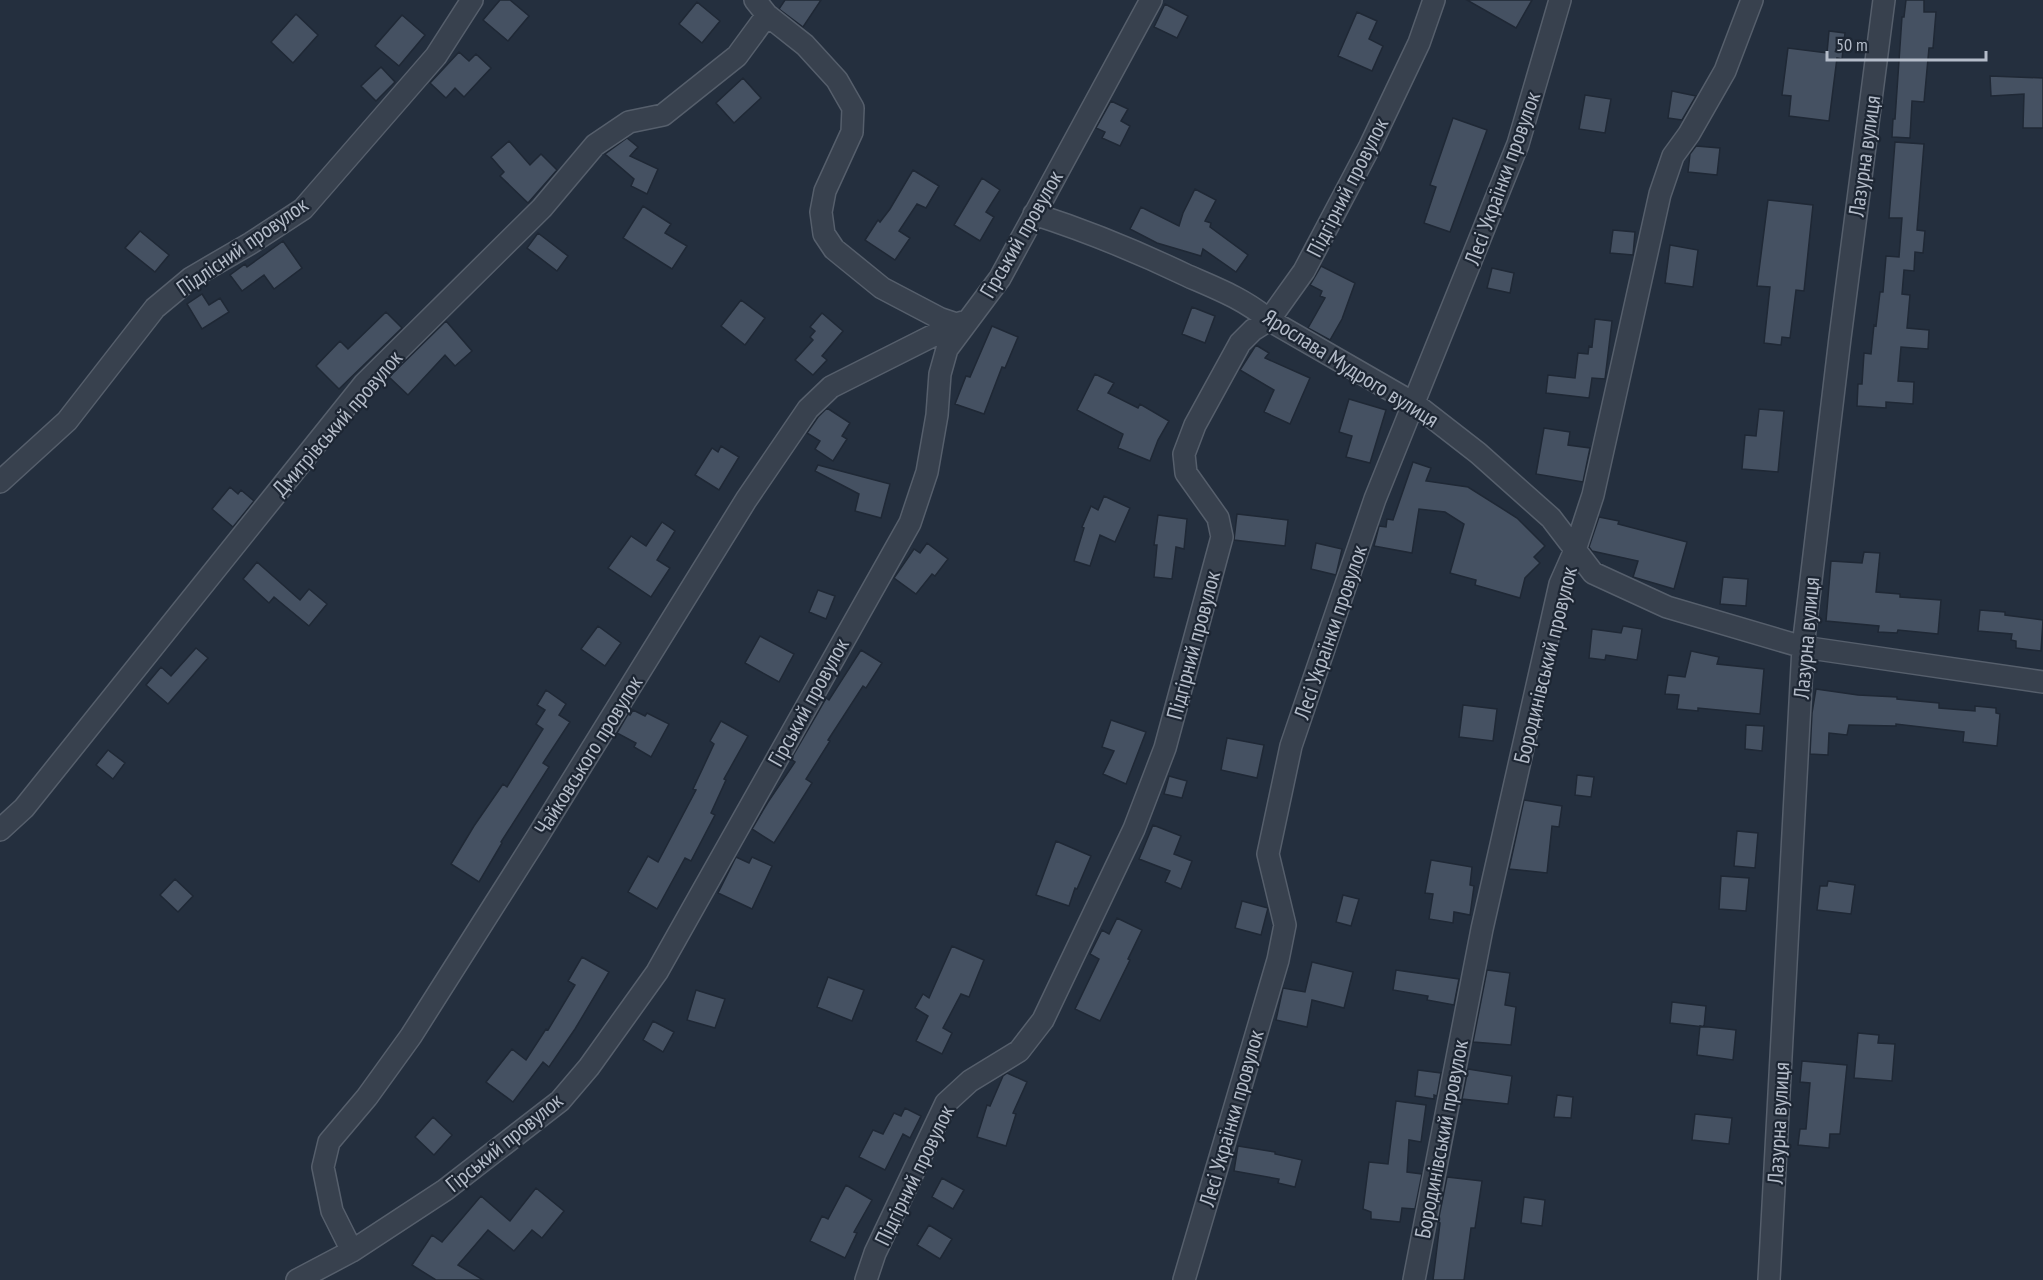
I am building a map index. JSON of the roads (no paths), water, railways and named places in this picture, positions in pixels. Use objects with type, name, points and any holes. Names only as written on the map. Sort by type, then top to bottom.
[{"type":"street","name":"Підлісний провулок","points":[[0,482],[67,421],[155,308],[191,278],[303,209],[436,56],[472,0]]},
{"type":"street","name":"Гірський провулок","points":[[297,1280],[352,1251],[445,1190],[560,1101],[589,1067],[657,972],[910,523],[927,472],[937,415],[940,374],[947,349],[962,323],[1000,278],[1151,0]]},
{"type":"street","name":"Підгірний провулок","points":[[866,1280],[875,1253],[946,1103],[970,1081],[1019,1051],[1043,1020],[1134,829],[1165,748],[1222,537],[1218,518],[1186,473],[1184,454],[1195,425],[1240,343],[1253,330],[1269,320],[1304,271],[1370,146],[1419,43],[1434,0]]},
{"type":"street","name":"Лесі Українки провулок","points":[[1184,1280],[1278,960],[1285,925],[1268,854],[1291,746],[1376,499],[1518,144],[1560,0]]},
{"type":"street","name":"Бородинівський провулок","points":[[1414,1280],[1482,929],[1560,584],[1575,550],[1593,495],[1660,194],[1673,156],[1689,134],[1725,71],[1752,0]]},
{"type":"street","name":"Лазурна вулиця","points":[[1769,1280],[1803,647],[1838,350],[1884,0]]},
{"type":"street","points":[[761,7],[805,45],[837,80],[853,108],[852,132],[825,191],[821,212],[824,234],[834,249],[882,288],[941,319],[962,323]]},
{"type":"street","name":"Дмитрівський провулок","points":[[0,830],[24,808],[364,384],[542,208],[595,145],[628,122],[663,115],[737,56],[761,7]]},
{"type":"street","name":"Ярослава Мудрого вулиця","points":[[1034,214],[1078,228],[1158,261],[1251,305],[1269,320],[1415,404],[1478,453],[1551,518],[1593,573],[1667,607],[1803,647],[2043,682]]},
{"type":"street","name":"Чайковського провулок","points":[[352,1251],[332,1212],[323,1167],[329,1142],[367,1097],[411,1036],[746,500],[808,409],[831,387],[962,323]]}]
